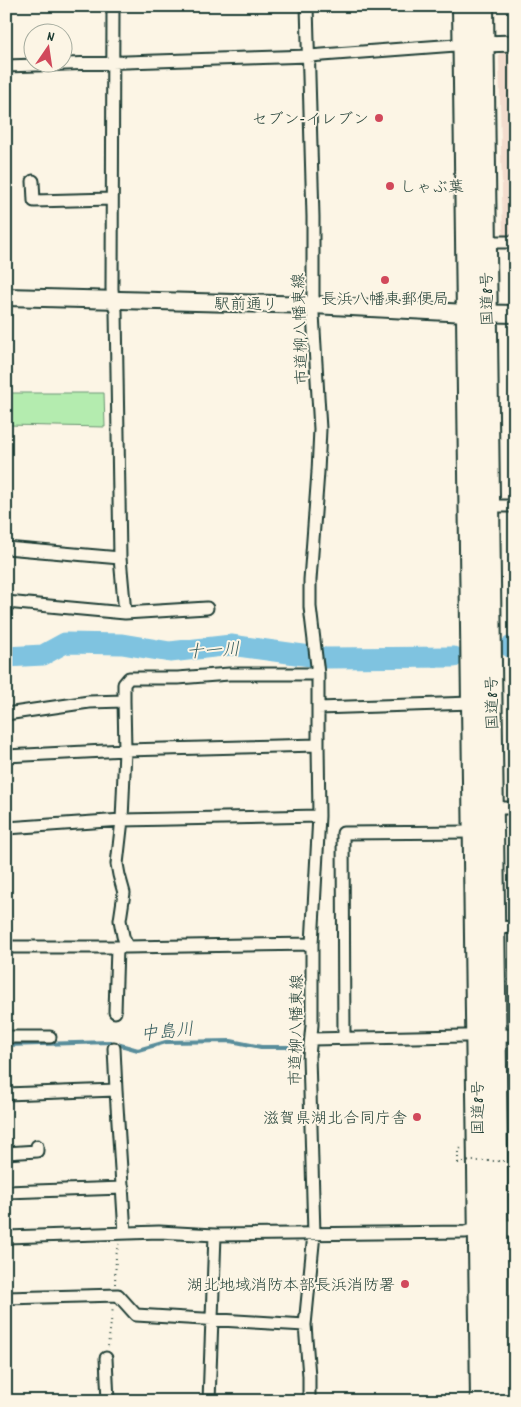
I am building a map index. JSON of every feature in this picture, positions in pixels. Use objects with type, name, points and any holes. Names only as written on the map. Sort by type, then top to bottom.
[{"type":"highway","name":"国道8号","points":[[463,6],[473,44],[485,242],[476,313],[489,506],[493,808],[494,928],[486,1035],[478,1228],[481,1401]]},
{"type":"highway","name":"国道8号","points":[[483,6],[473,44],[476,313],[472,703],[473,832],[486,1035],[506,1228],[500,1401]]},
{"type":"main road","name":"駅前通り","points":[[6,296],[313,305],[515,314]]},
{"type":"street","points":[[113,6],[113,300],[116,311],[120,558],[125,613]]},
{"type":"street","name":"市道柳八幡東線","points":[[307,6],[313,217],[313,305],[320,429],[310,580],[310,607],[318,674],[320,816],[312,944],[312,1025],[309,1056],[314,1234],[305,1325],[309,1401]]},
{"type":"street","points":[[6,66],[309,56],[473,44],[515,43]]},
{"type":"street","points":[[33,181],[34,201],[112,199]]},
{"type":"street","points":[[485,242],[515,242]]},
{"type":"street","points":[[489,506],[515,506]]},
{"type":"street","points":[[6,548],[120,558]]},
{"type":"street","points":[[6,602],[125,613],[207,608]]},
{"type":"street","points":[[116,1012],[123,936],[120,920],[124,897],[124,889],[117,864],[122,820],[125,750],[124,684],[129,678],[178,678],[230,674],[318,674]]},
{"type":"street","points":[[6,714],[88,702],[124,701]]},
{"type":"street","points":[[318,708],[472,703]]},
{"type":"street","points":[[6,756],[125,750],[318,745]]},
{"type":"street","points":[[493,808],[515,808]]},
{"type":"street","points":[[6,820],[7,828],[122,820],[320,816]]},
{"type":"street","points":[[344,1038],[343,834],[473,832]]},
{"type":"street","points":[[494,928],[515,927]]},
{"type":"street","points":[[6,947],[312,944]]},
{"type":"street","points":[[311,1039],[515,1034]]},
{"type":"street","points":[[6,1037],[50,1036]]},
{"type":"street","points":[[114,1048],[125,1233]]},
{"type":"street","points":[[6,1094],[116,1090]]},
{"type":"street","points":[[6,1153],[37,1151],[37,1146]]},
{"type":"street","points":[[6,1192],[123,1188]]},
{"type":"street","points":[[6,1237],[159,1232],[215,1235],[465,1232],[478,1228],[506,1228]]},
{"type":"street","points":[[209,1401],[215,1235]]},
{"type":"street","points":[[6,1298],[118,1295],[136,1316],[305,1325]]},
{"type":"street","points":[[106,1358],[108,1401]]},
{"type":"path","points":[[458,1152],[458,1162],[512,1162]]},
{"type":"shaded area","points":[[508,48],[515,48],[515,238],[503,238],[499,54]]},
{"type":"green space","points":[[6,393],[104,393],[105,427],[6,425]]},
{"type":"waterway","name":"十一川","points":[[6,657],[43,655],[65,643],[122,644],[170,652],[231,645],[325,658],[454,657]]},
{"type":"waterway","name":"十一川","points":[[510,647],[515,647]]},
{"type":"waterway","name":"中島川","points":[[6,1045],[110,1042],[138,1050],[166,1042],[231,1041],[261,1047],[301,1047]]},
{"type":"place","name":"セブン-イレブン","points":[[379,118]]},
{"type":"place","name":"しゃぶ葉","points":[[390,186]]},
{"type":"place","name":"長浜八幡東郵便局","points":[[385,280]]},
{"type":"place","name":"滋賀県湖北合同庁舎","points":[[417,1117]]},
{"type":"place","name":"湖北地域消防本部長浜消防署","points":[[405,1284]]}]
